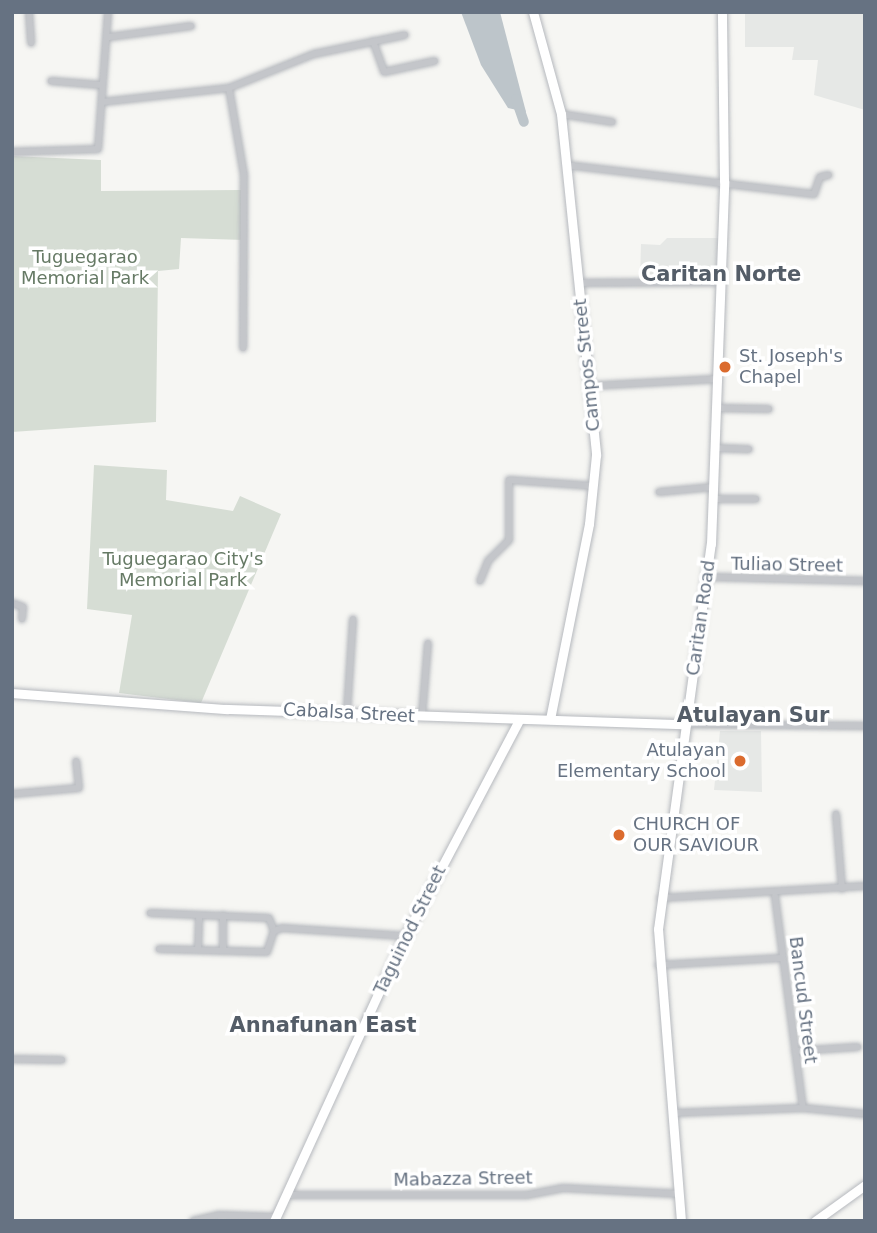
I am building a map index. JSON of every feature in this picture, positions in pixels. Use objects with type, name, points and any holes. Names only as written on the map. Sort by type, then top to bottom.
[{"type":"street","points":[[29,12],[31,43]]},
{"type":"street","points":[[12,152],[95,152],[102,102],[101,85],[110,37],[108,12]]},
{"type":"street","name":"Campos Street","points":[[533,12],[561,114],[589,386],[594,486],[550,719]]},
{"type":"street","name":"Caritan Road","points":[[681,1221],[674,1113],[658,965],[660,898],[708,577],[724,181],[722,12]]},
{"type":"street","points":[[110,37],[191,26]]},
{"type":"street","points":[[102,102],[229,88],[307,57],[405,35]]},
{"type":"street","points":[[373,41],[384,72],[435,61]]},
{"type":"street","points":[[51,81],[101,85]]},
{"type":"street","points":[[229,88],[244,175],[243,348]]},
{"type":"street","points":[[561,114],[612,122]]},
{"type":"street","points":[[566,165],[724,181],[814,194],[820,177],[829,175]]},
{"type":"street","points":[[579,283],[720,282]]},
{"type":"street","points":[[589,386],[717,379]]},
{"type":"street","points":[[716,408],[769,409]]},
{"type":"street","points":[[714,448],[749,449]]},
{"type":"street","points":[[480,581],[488,561],[509,540],[509,480],[594,486]]},
{"type":"street","points":[[659,492],[713,487]]},
{"type":"street","points":[[713,499],[756,499]]},
{"type":"street","name":"Tuliao Street","points":[[708,577],[865,581]]},
{"type":"street","points":[[12,603],[22,605],[22,619]]},
{"type":"street","points":[[347,712],[353,619]]},
{"type":"street","points":[[422,716],[428,643]]},
{"type":"street","name":"Cabalsa Street","points":[[12,693],[422,716],[686,724]]},
{"type":"street","name":"Taguinod Street","points":[[275,1219],[405,936],[519,720]]},
{"type":"street","points":[[686,724],[865,726]]},
{"type":"street","points":[[12,794],[79,788],[76,761]]},
{"type":"street","points":[[836,814],[842,888]]},
{"type":"street","points":[[660,898],[775,896],[865,886]]},
{"type":"street","name":"Bancud Street","points":[[775,896],[803,1108]]},
{"type":"street","points":[[150,913],[270,918],[274,931],[269,951],[159,949]]},
{"type":"street","points":[[198,950],[199,915]]},
{"type":"street","points":[[222,915],[223,951]]},
{"type":"street","points":[[274,931],[405,936]]},
{"type":"street","points":[[658,965],[783,958]]},
{"type":"street","points":[[795,1051],[858,1047]]},
{"type":"street","points":[[12,1059],[62,1060]]},
{"type":"street","points":[[674,1113],[803,1108],[865,1114]]},
{"type":"street","points":[[815,1221],[865,1185]]},
{"type":"street","name":"Mabazza Street","points":[[288,1195],[527,1195],[563,1188],[680,1194]]},
{"type":"street","points":[[193,1221],[218,1215],[275,1219]]},
{"type":"shaded area","points":[[461,12],[500,12],[526,112],[508,108],[481,65]]},
{"type":"shaded area","points":[[745,12],[865,12],[865,110],[814,95],[818,60],[792,60],[794,47],[745,47]]},
{"type":"shaded area","points":[[667,238],[718,238],[716,279],[640,280],[641,244],[660,245]]},
{"type":"shaded area","name":"Atulayan Elementary School","points":[[720,731],[761,731],[762,792],[714,790]]},
{"type":"green space","name":"Tuguegarao Memorial Park","points":[[12,156],[101,160],[101,191],[241,190],[245,240],[181,238],[179,269],[158,271],[156,422],[12,432]]},
{"type":"green space","name":"Tuguegarao City's Memorial Park","points":[[94,465],[167,470],[166,500],[233,511],[240,496],[281,514],[201,703],[119,693],[132,615],[87,609]]},
{"type":"waterway","points":[[516,99],[524,122]]},
{"type":"place","name":"St. Joseph's Chapel","points":[[725,367]]},
{"type":"place","name":"Atulayan Elementary School","points":[[740,761]]},
{"type":"place","name":"CHURCH OF OUR SAVIOUR","points":[[619,835]]},
{"type":"district","name":"Caritan Norte","points":[[721,274]]},
{"type":"district","name":"Atulayan Sur","points":[[753,715]]},
{"type":"district","name":"Annafunan East","points":[[323,1025]]}]
